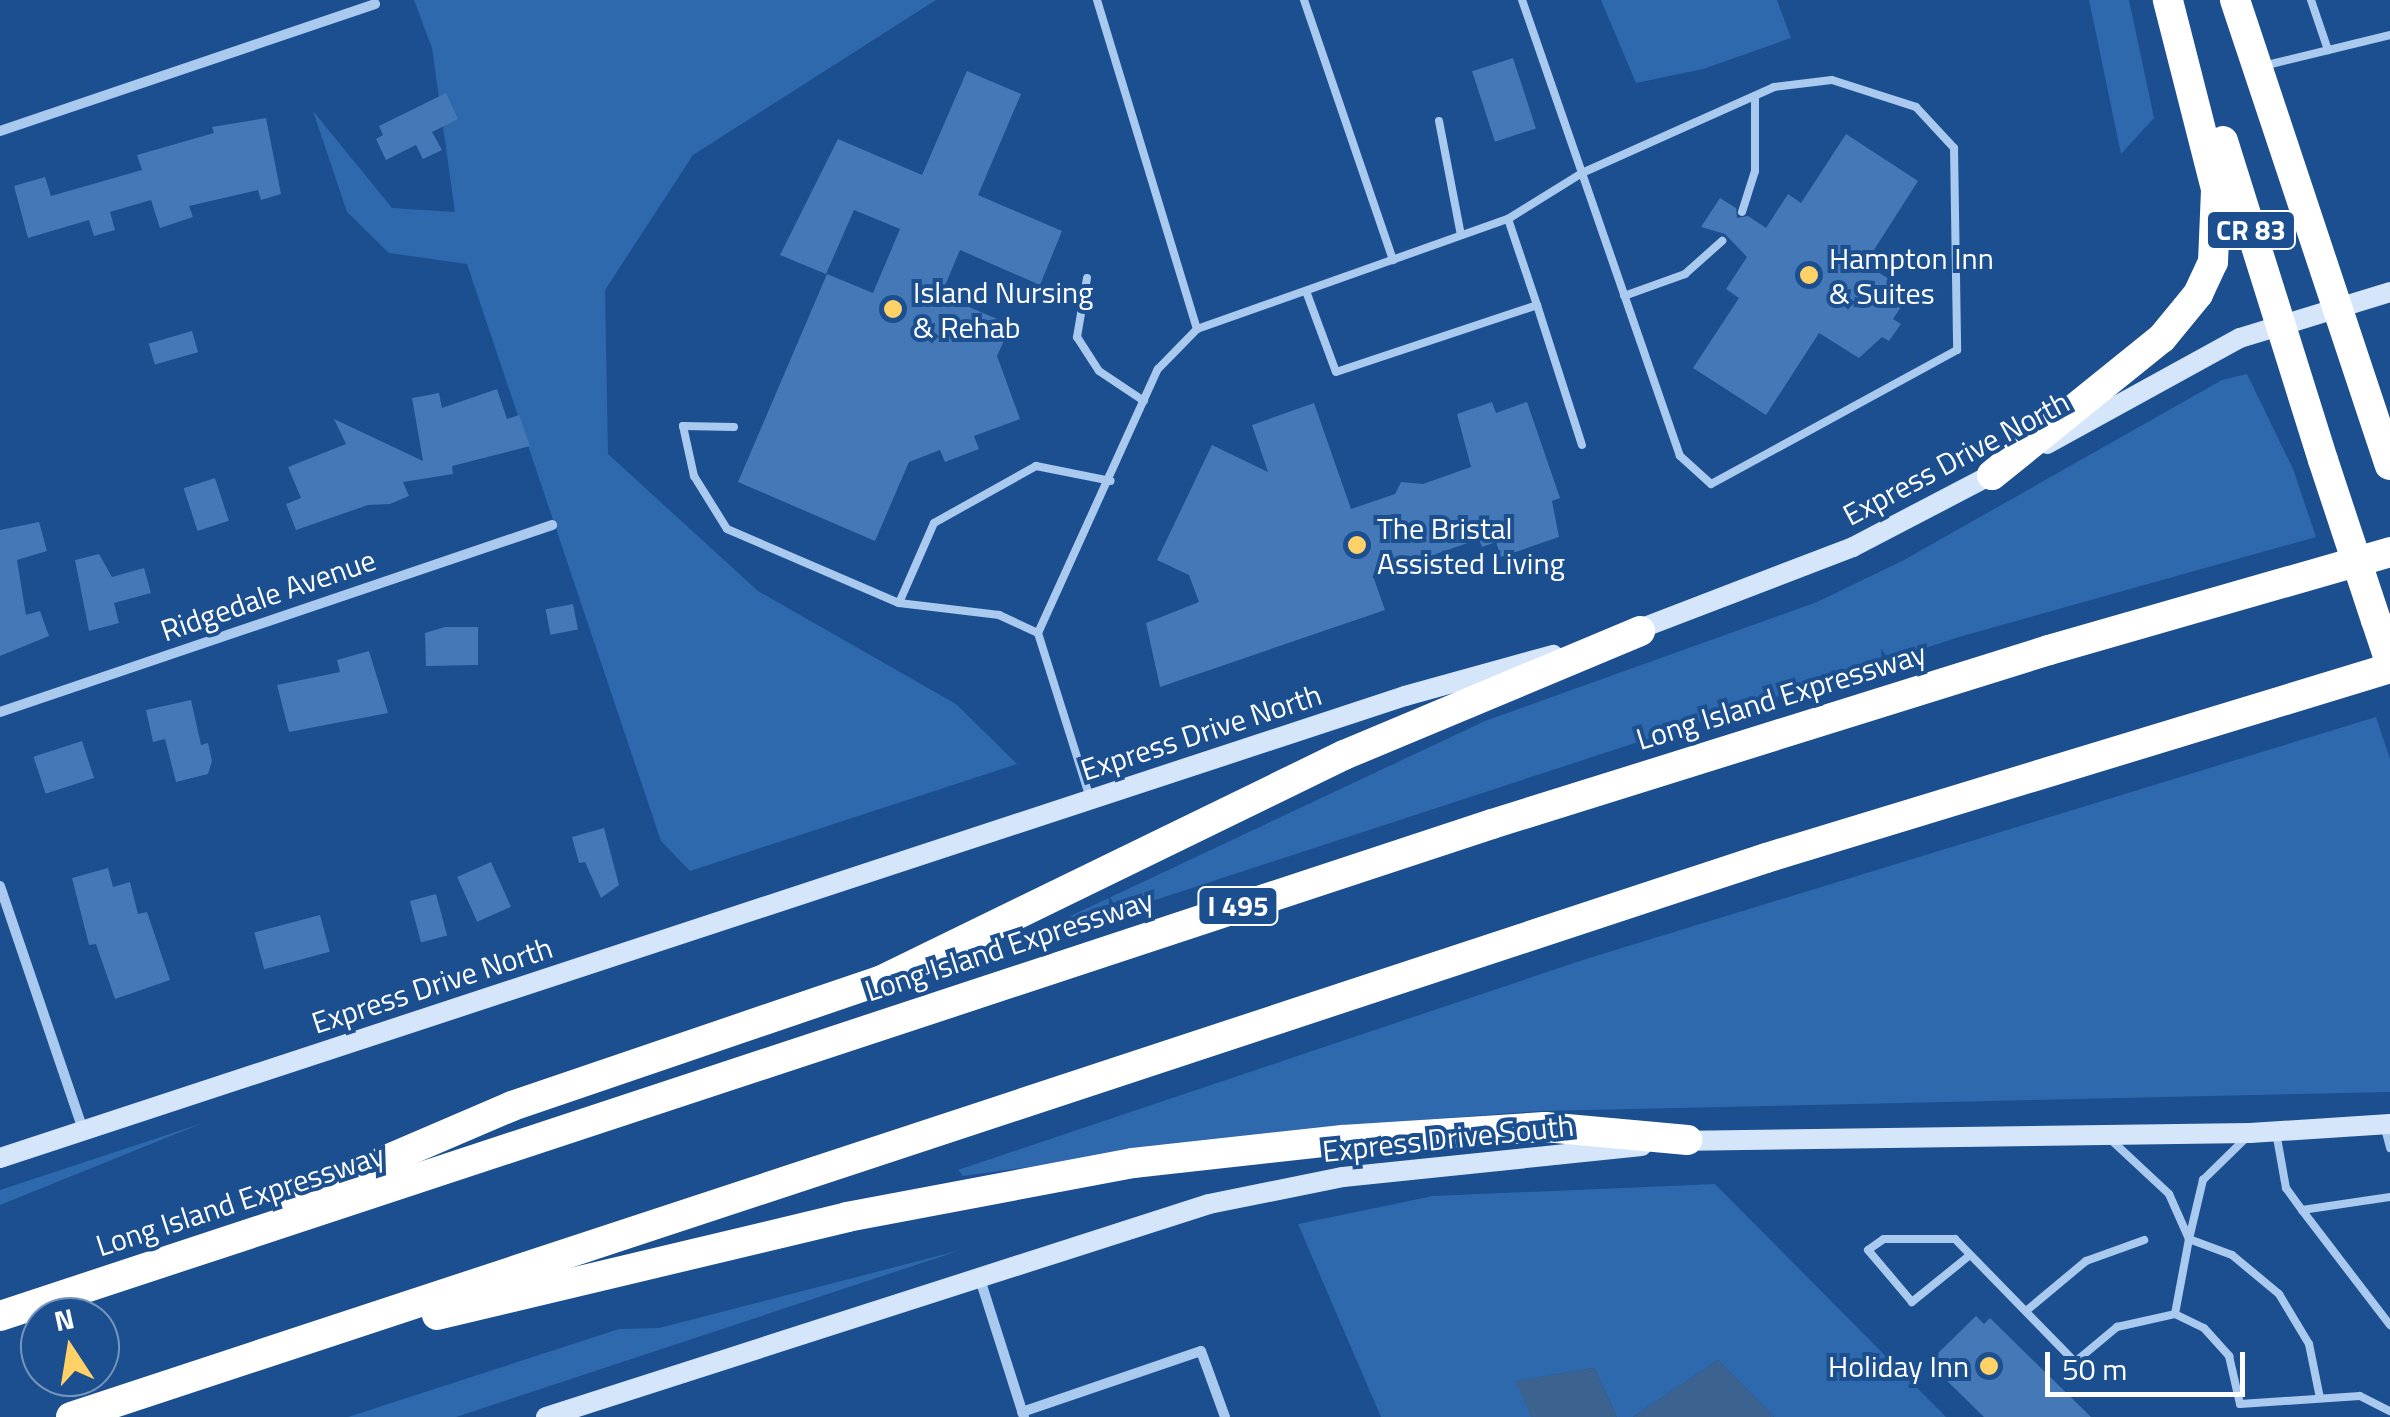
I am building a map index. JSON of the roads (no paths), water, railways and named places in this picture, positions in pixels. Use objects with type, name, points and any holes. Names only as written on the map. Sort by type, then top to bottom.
[{"type":"highway","points":[[1992,475],[2162,338],[2190,306],[2213,262],[2216,189],[2168,0]]},
{"type":"highway","name":"CR 83","points":[[2178,0],[2390,665]]},
{"type":"highway","name":"CR 83","points":[[2235,0],[2386,454]]},
{"type":"highway","name":"Long Island Expressway","points":[[0,1316],[1492,824],[2030,656],[2390,552]]},
{"type":"highway","points":[[94,1285],[512,1106],[880,981],[1344,755],[1640,630]]},
{"type":"highway","points":[[71,1417],[1766,858],[2390,665]]},
{"type":"highway","points":[[230,1364],[847,1217],[1133,1163],[1343,1140],[1545,1127],[1687,1140]]},
{"type":"main road","name":"Express Drive North","points":[[0,1158],[1405,696],[1640,630],[1853,548],[2216,350],[2280,323],[2390,292]]},
{"type":"main road","name":"Express Drive South","points":[[546,1417],[979,1275],[1266,1191],[1687,1140],[2250,1133],[2387,1125]]},
{"type":"street","points":[[0,131],[374,4]]},
{"type":"street","name":"Ridgedale Avenue","points":[[0,712],[552,525]]},
{"type":"street","points":[[0,886],[83,1131]]},
{"type":"street","points":[[979,1275],[1023,1414],[1200,1352],[1225,1417]]},
{"type":"lane","points":[[1096,0],[1197,329]]},
{"type":"lane","points":[[1304,0],[1394,260]]},
{"type":"lane","points":[[1091,801],[1038,633],[1111,480],[1158,369],[1197,329],[1508,219],[1582,173],[1754,96],[1832,80],[1916,107],[1954,148],[1957,350],[1711,484],[1680,456],[1624,296],[1582,173],[1522,0]]},
{"type":"lane","points":[[2311,0],[2328,50]]},
{"type":"lane","points":[[2257,67],[2390,35]]},
{"type":"lane","points":[[1742,212],[1755,171],[1754,96]]},
{"type":"lane","points":[[1439,122],[1461,235]]},
{"type":"lane","points":[[1508,219],[1582,445]]},
{"type":"lane","points":[[1624,296],[1685,274],[1722,241]]},
{"type":"lane","points":[[1087,278],[1077,337],[1099,371],[1144,401]]},
{"type":"lane","points":[[1306,290],[1336,372],[1537,305]]},
{"type":"lane","points":[[734,427],[683,426],[694,476],[727,529],[898,603],[999,615],[1038,633]]},
{"type":"lane","points":[[898,603],[934,523],[1036,466],[1111,480]]},
{"type":"lane","points":[[2387,1125],[2390,1148]]},
{"type":"lane","points":[[2276,1132],[2286,1188],[2390,1325]]},
{"type":"lane","points":[[2174,1314],[2203,1180],[2250,1133]]},
{"type":"lane","points":[[2106,1134],[2169,1194],[2189,1240],[2232,1255],[2278,1294],[2309,1344],[2320,1398]]},
{"type":"lane","points":[[2302,1210],[2390,1197]]},
{"type":"lane","points":[[1970,1254],[1912,1302],[1868,1250],[1884,1239],[1955,1239],[1970,1254],[2026,1311],[2075,1362],[2117,1326],[2174,1314],[2204,1328],[2229,1356],[2240,1404],[2360,1396],[2390,1411]]},
{"type":"lane","points":[[2026,1311],[2086,1260],[2144,1240]]},
{"type":"place","name":"Hampton Inn & Suites","points":[[1809,275]]},
{"type":"place","name":"Island Nursing & Rehab","points":[[893,309]]},
{"type":"place","name":"The Bristal Assisted Living","points":[[1357,545]]},
{"type":"place","name":"Holiday Inn","points":[[1989,1366]]}]
